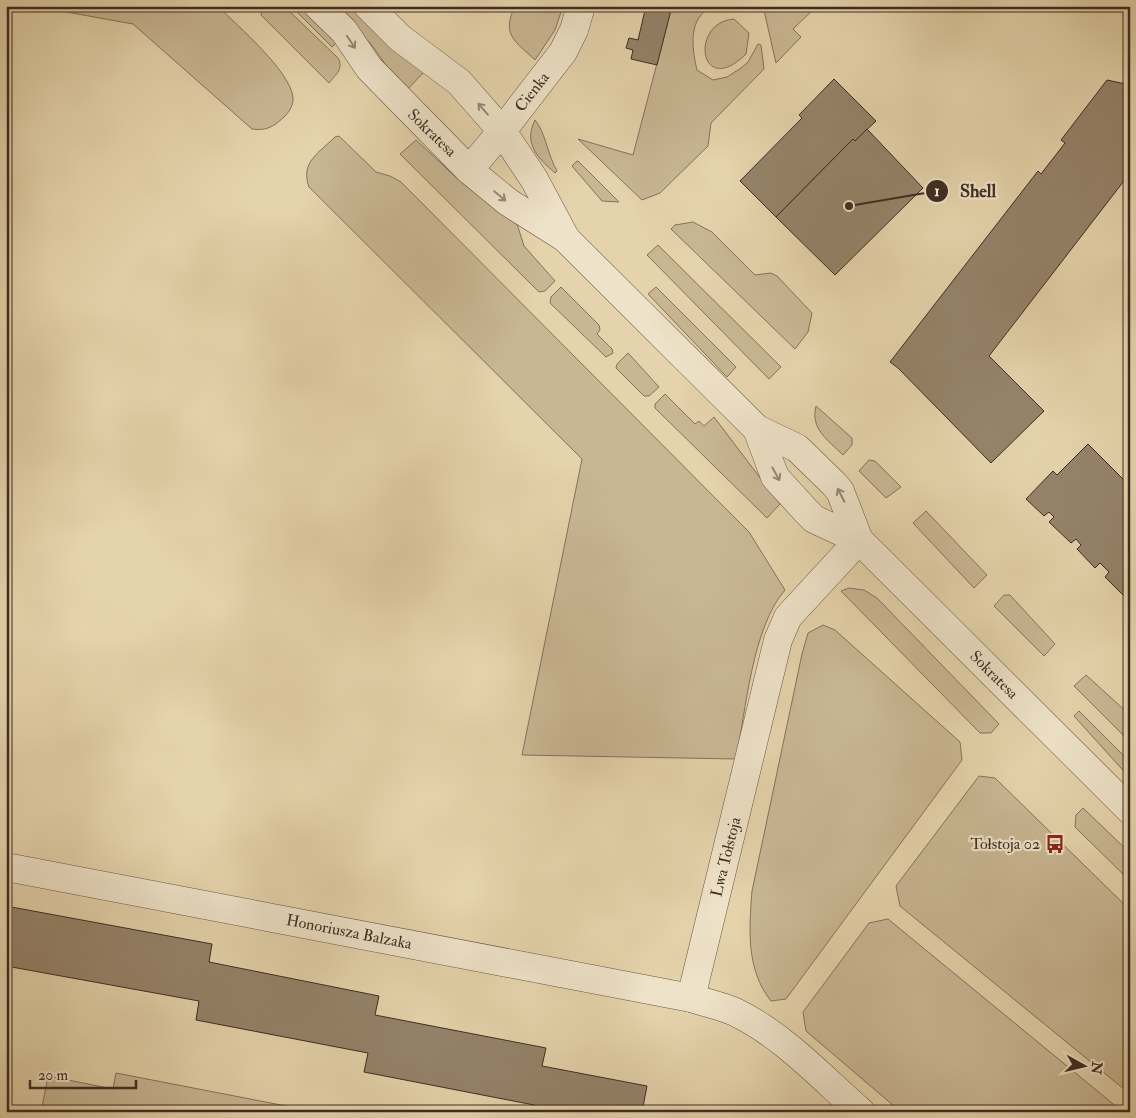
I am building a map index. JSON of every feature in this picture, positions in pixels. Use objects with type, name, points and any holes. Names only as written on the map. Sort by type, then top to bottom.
[{"type":"street","name":"Sokratesa","points":[[318,6],[344,31],[368,68],[468,170],[508,202],[566,238],[757,429],[798,448],[840,491],[859,540]]},
{"type":"street","name":"Sokratesa","points":[[368,6],[400,38],[459,82],[502,131],[534,179],[566,238]]},
{"type":"street","name":"Cienka","points":[[468,170],[502,131],[564,52],[574,30],[581,6]]},
{"type":"street","name":"Sokratesa","points":[[757,429],[776,477],[806,511],[814,519],[859,540],[1130,810]]},
{"type":"street","name":"Lwa Tołstoja","points":[[691,998],[778,640],[788,617],[859,540]]},
{"type":"street","name":"Honoriusza Balzaka","points":[[6,867],[691,998]]},
{"type":"street","points":[[691,998],[733,1011],[757,1024],[776,1037],[861,1112]]},
{"type":"shaded area","points":[[33,6],[218,6],[262,49],[283,75],[290,87],[293,98],[291,107],[283,118],[272,126],[265,129],[252,129],[133,24]]},
{"type":"shaded area","points":[[262,6],[284,6],[338,58],[340,68],[329,83],[261,15]]},
{"type":"shaded area","points":[[291,6],[302,6],[337,42],[332,47]]},
{"type":"shaded area","points":[[334,6],[359,6],[425,71],[405,92],[371,44]]},
{"type":"shaded area","points":[[515,6],[563,6],[555,30],[535,60],[512,37],[509,24]]},
{"type":"shaded area","points":[[672,6],[713,6],[699,18],[693,34],[697,70],[713,80],[727,77],[748,62],[758,44],[761,45],[764,69],[711,123],[708,146],[660,193],[642,200],[578,139],[633,155]]},
{"type":"shaded area","points":[[763,6],[817,6],[793,29],[801,37],[776,63]]},
{"type":"shaded area","points":[[734,19],[749,33],[746,54],[730,66],[718,68],[710,64],[706,55],[706,44],[710,32],[720,23]]},
{"type":"shaded area","points":[[535,120],[541,130],[557,171],[555,173],[534,150],[531,136]]},
{"type":"shaded area","points":[[339,136],[376,172],[401,182],[749,532],[785,590],[774,606],[758,647],[747,694],[736,759],[522,755],[582,459],[309,187],[307,171],[309,164],[317,153],[335,137]]},
{"type":"shaded area","points":[[416,140],[461,182],[517,224],[524,246],[555,281],[545,291],[539,292],[400,154]]},
{"type":"shaded area","points":[[577,161],[619,202],[602,201],[572,166]]},
{"type":"shaded area","points":[[693,222],[712,232],[755,275],[771,273],[777,276],[812,313],[808,332],[795,349],[671,229],[675,225]]},
{"type":"shaded area","points":[[658,245],[781,367],[769,379],[647,255]]},
{"type":"shaded area","points":[[561,287],[599,325],[600,330],[597,334],[612,349],[613,353],[606,357],[550,303],[551,297]]},
{"type":"shaded area","points":[[656,287],[736,367],[727,377],[648,294]]},
{"type":"shaded area","points":[[628,353],[659,387],[649,396],[644,396],[616,368],[617,364]]},
{"type":"shaded area","points":[[665,394],[695,424],[699,421],[704,426],[714,417],[780,504],[767,518],[655,408],[655,404]]},
{"type":"shaded area","points":[[816,406],[852,438],[852,445],[843,455],[826,439],[818,428],[815,414]]},
{"type":"shaded area","points":[[869,460],[875,461],[901,487],[886,498],[859,471]]},
{"type":"shaded area","points":[[926,511],[987,575],[974,588],[913,523]]},
{"type":"shaded area","points":[[849,588],[864,590],[877,598],[999,724],[991,733],[980,733],[841,591]]},
{"type":"shaded area","points":[[1004,595],[1010,595],[1055,644],[1044,656],[994,606]]},
{"type":"shaded area","points":[[823,625],[835,630],[960,742],[962,760],[786,999],[771,1001],[763,989],[753,963],[750,934],[752,891],[802,654],[808,633]]},
{"type":"shaded area","points":[[1086,675],[1130,715],[1130,742],[1074,686]]},
{"type":"shaded area","points":[[1079,711],[1130,762],[1130,778],[1074,716]]},
{"type":"shaded area","points":[[979,776],[995,778],[1130,910],[1130,1094],[900,906],[896,886]]},
{"type":"shaded area","points":[[1083,808],[1130,853],[1130,881],[1075,827],[1076,815]]},
{"type":"shaded area","points":[[888,919],[1123,1112],[901,1112],[806,1031],[803,1012],[869,923]]},
{"type":"shaded area","points":[[116,1073],[317,1112],[41,1112],[48,1076],[113,1089]]},
{"type":"building","points":[[646,6],[672,6],[657,65],[631,59],[633,50],[626,48],[629,38],[638,40]]},
{"type":"building","points":[[834,79],[876,121],[855,141],[853,139],[776,217],[740,181],[802,118],[799,115]]},
{"type":"building","points":[[1107,80],[1130,85],[1130,173],[989,356],[1044,411],[991,463],[890,362],[1038,171],[1041,174],[1065,143],[1061,140]]},
{"type":"building","points":[[867,129],[923,188],[835,275],[776,217],[853,139],[855,141]]},
{"type":"building","points":[[1088,444],[1130,486],[1130,602],[1105,577],[1109,572],[1100,563],[1095,568],[1077,549],[1081,545],[1076,539],[1071,543],[1049,522],[1054,517],[1049,512],[1044,516],[1026,499],[1053,471],[1057,475]]},
{"type":"building","points":[[6,906],[212,944],[209,962],[379,996],[375,1015],[546,1048],[542,1066],[647,1086],[642,1112],[533,1112],[534,1105],[364,1072],[368,1053],[196,1020],[199,1001],[6,966]]},
{"type":"place","name":"Shell","points":[[849,206]]},
{"type":"place","name":"Tołstoja 02","points":[[1055,844]]}]
